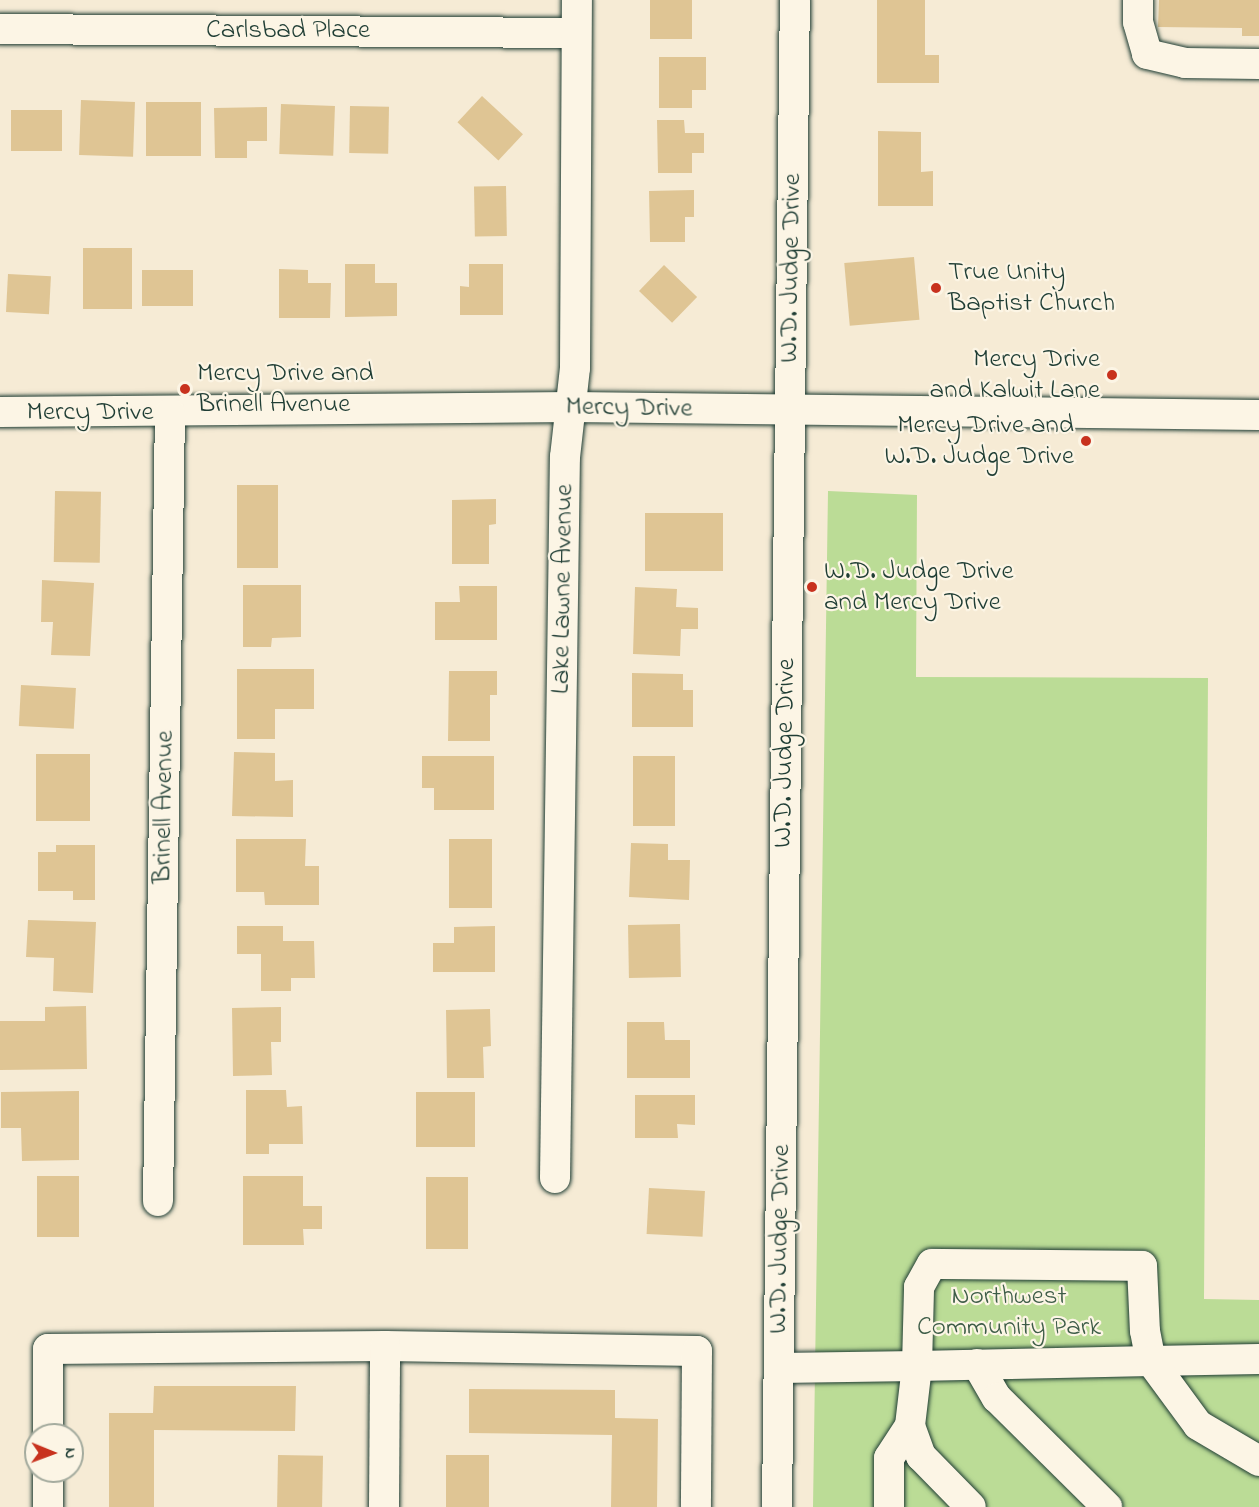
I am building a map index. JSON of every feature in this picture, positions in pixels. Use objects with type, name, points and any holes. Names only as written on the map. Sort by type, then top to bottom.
[{"type":"street","name":"Lake Lawne Avenue","points":[[555,1178],[565,457],[575,368],[577,0]]},
{"type":"street","name":"W.D. Judge Drive","points":[[777,1507],[788,410],[795,0]]},
{"type":"street","points":[[1138,0],[1138,22],[1147,54],[1185,63],[1259,64]]},
{"type":"street","name":"Carlsbad Place","points":[[0,29],[576,33]]},
{"type":"street","name":"Mercy Drive","points":[[0,412],[170,413],[571,407],[1259,415]]},
{"type":"street","name":"Brinell Avenue","points":[[158,1201],[170,413]]},
{"type":"street","points":[[889,1507],[890,1458],[910,1426],[917,1366],[919,1287],[932,1264],[1142,1266],[1145,1331],[1151,1361],[1198,1425],[1259,1461]]},
{"type":"street","points":[[384,1507],[385,1346]]},
{"type":"street","points":[[48,1423],[48,1348],[385,1346],[697,1351],[696,1507]]},
{"type":"street","points":[[779,1368],[1259,1359]]},
{"type":"street","points":[[977,1364],[997,1398],[1107,1507]]},
{"type":"street","points":[[910,1426],[921,1456],[971,1507]]},
{"type":"street","points":[[48,1483],[48,1507]]},
{"type":"green space","name":"Northwest Community Park","points":[[828,491],[917,495],[916,677],[1208,678],[1204,1299],[1259,1300],[1259,1507],[813,1507]]},
{"type":"building","points":[[650,0],[692,0],[692,39],[650,39]]},
{"type":"building","points":[[877,0],[925,0],[925,55],[939,55],[939,83],[877,83]]},
{"type":"building","points":[[1159,0],[1259,0],[1259,36],[1242,36],[1242,28],[1158,27]]},
{"type":"building","points":[[659,57],[706,57],[706,90],[692,90],[692,108],[659,108]]},
{"type":"building","points":[[482,96],[523,134],[498,161],[457,122]]},
{"type":"building","points":[[81,100],[135,102],[133,157],[79,155]]},
{"type":"building","points":[[146,102],[201,102],[201,156],[146,156]]},
{"type":"building","points":[[281,104],[335,106],[333,156],[279,154]]},
{"type":"building","points":[[350,106],[389,107],[388,154],[349,153]]},
{"type":"building","points":[[267,107],[267,141],[247,141],[247,158],[215,158],[214,108]]},
{"type":"building","points":[[11,110],[62,110],[62,151],[11,151]]},
{"type":"building","points":[[657,120],[684,120],[685,133],[704,133],[704,153],[692,153],[692,173],[658,173]]},
{"type":"building","points":[[878,131],[921,132],[921,172],[933,171],[933,206],[878,206]]},
{"type":"building","points":[[506,186],[507,236],[475,237],[474,187]]},
{"type":"building","points":[[694,190],[694,217],[685,217],[685,242],[650,242],[649,191]]},
{"type":"building","points":[[83,248],[132,248],[132,309],[83,309]]},
{"type":"building","points":[[914,257],[919,320],[850,326],[844,263]]},
{"type":"building","points":[[345,264],[375,264],[375,283],[397,283],[397,316],[345,317]]},
{"type":"building","points":[[469,264],[503,264],[503,315],[460,315],[460,286],[469,287]]},
{"type":"building","points":[[664,265],[697,297],[672,323],[639,291]]},
{"type":"building","points":[[279,269],[308,270],[308,283],[331,283],[330,318],[279,318]]},
{"type":"building","points":[[142,270],[193,270],[193,306],[142,306]]},
{"type":"building","points":[[8,274],[51,276],[49,314],[6,312]]},
{"type":"building","points":[[237,485],[278,485],[278,568],[237,568]]},
{"type":"building","points":[[55,491],[101,492],[100,563],[54,562]]},
{"type":"building","points":[[496,499],[496,524],[489,525],[489,564],[452,564],[452,500]]},
{"type":"building","points":[[645,513],[723,513],[723,571],[645,571]]},
{"type":"building","points":[[42,580],[94,583],[90,656],[51,655],[53,622],[41,622]]},
{"type":"building","points":[[243,585],[301,585],[301,637],[272,638],[271,647],[243,647]]},
{"type":"building","points":[[459,586],[497,586],[497,640],[435,640],[435,602],[460,602]]},
{"type":"building","points":[[635,587],[677,589],[676,607],[698,608],[698,629],[681,629],[680,656],[633,654]]},
{"type":"building","points":[[237,669],[314,669],[314,709],[275,709],[275,739],[237,739]]},
{"type":"building","points":[[449,671],[497,671],[497,695],[490,695],[490,741],[448,741]]},
{"type":"building","points":[[632,673],[683,674],[683,690],[693,690],[693,727],[632,727]]},
{"type":"building","points":[[21,685],[76,688],[74,729],[19,726]]},
{"type":"building","points":[[234,752],[275,753],[275,781],[293,780],[293,817],[232,816]]},
{"type":"building","points":[[36,754],[90,754],[90,821],[36,821]]},
{"type":"building","points":[[422,756],[494,756],[494,810],[434,810],[434,788],[422,788]]},
{"type":"building","points":[[633,756],[675,756],[675,826],[633,826]]},
{"type":"building","points":[[236,839],[306,839],[305,866],[319,866],[319,905],[265,905],[264,892],[236,892]]},
{"type":"building","points":[[449,839],[492,839],[492,908],[449,908]]},
{"type":"building","points":[[631,843],[668,844],[668,860],[690,860],[689,900],[629,897]]},
{"type":"building","points":[[56,845],[95,845],[95,900],[73,900],[73,891],[38,891],[38,852],[56,852]]},
{"type":"building","points":[[28,920],[96,922],[93,993],[53,991],[54,958],[26,957]]},
{"type":"building","points":[[680,924],[681,977],[629,978],[628,925]]},
{"type":"building","points":[[237,926],[283,926],[283,941],[314,941],[315,978],[291,978],[291,991],[261,991],[261,954],[237,954]]},
{"type":"building","points":[[495,926],[495,972],[433,972],[433,943],[454,943],[454,927]]},
{"type":"building","points":[[86,1006],[87,1069],[0,1070],[0,1021],[45,1021],[45,1007]]},
{"type":"building","points":[[281,1007],[281,1042],[271,1042],[272,1075],[233,1076],[232,1008]]},
{"type":"building","points":[[490,1009],[491,1046],[483,1047],[484,1078],[447,1078],[446,1010]]},
{"type":"building","points":[[627,1022],[664,1022],[665,1040],[690,1040],[690,1078],[627,1078]]},
{"type":"building","points":[[246,1090],[286,1090],[287,1107],[302,1106],[303,1144],[269,1144],[269,1154],[246,1154]]},
{"type":"building","points":[[79,1091],[79,1160],[22,1161],[21,1128],[1,1128],[1,1092]]},
{"type":"building","points":[[416,1092],[475,1092],[475,1147],[416,1147]]},
{"type":"building","points":[[635,1095],[695,1095],[695,1125],[677,1124],[678,1138],[635,1138]]},
{"type":"building","points":[[37,1176],[79,1176],[79,1237],[37,1237]]},
{"type":"building","points":[[243,1176],[303,1176],[303,1206],[322,1206],[322,1229],[303,1229],[304,1245],[243,1245]]},
{"type":"building","points":[[426,1177],[468,1177],[468,1249],[426,1249]]},
{"type":"building","points":[[649,1188],[705,1191],[703,1237],[647,1234]]},
{"type":"building","points":[[154,1386],[296,1386],[295,1431],[154,1430],[154,1507],[109,1507],[109,1413],[153,1413]]},
{"type":"building","points":[[469,1389],[615,1390],[615,1418],[658,1419],[657,1507],[611,1507],[612,1435],[469,1433]]},
{"type":"building","points":[[278,1455],[323,1456],[322,1507],[277,1507]]},
{"type":"building","points":[[446,1455],[489,1455],[489,1507],[446,1507]]},
{"type":"place","name":"True Unity Baptist Church","points":[[936,288]]},
{"type":"place","name":"Mercy Drive and Kalwit Lane","points":[[1112,375]]},
{"type":"place","name":"Mercy Drive and Brinell Avenue","points":[[185,389]]},
{"type":"place","name":"Mercy Drive and W.D. Judge Drive","points":[[1086,441]]},
{"type":"place","name":"W.D. Judge Drive and Mercy Drive","points":[[812,587]]}]
